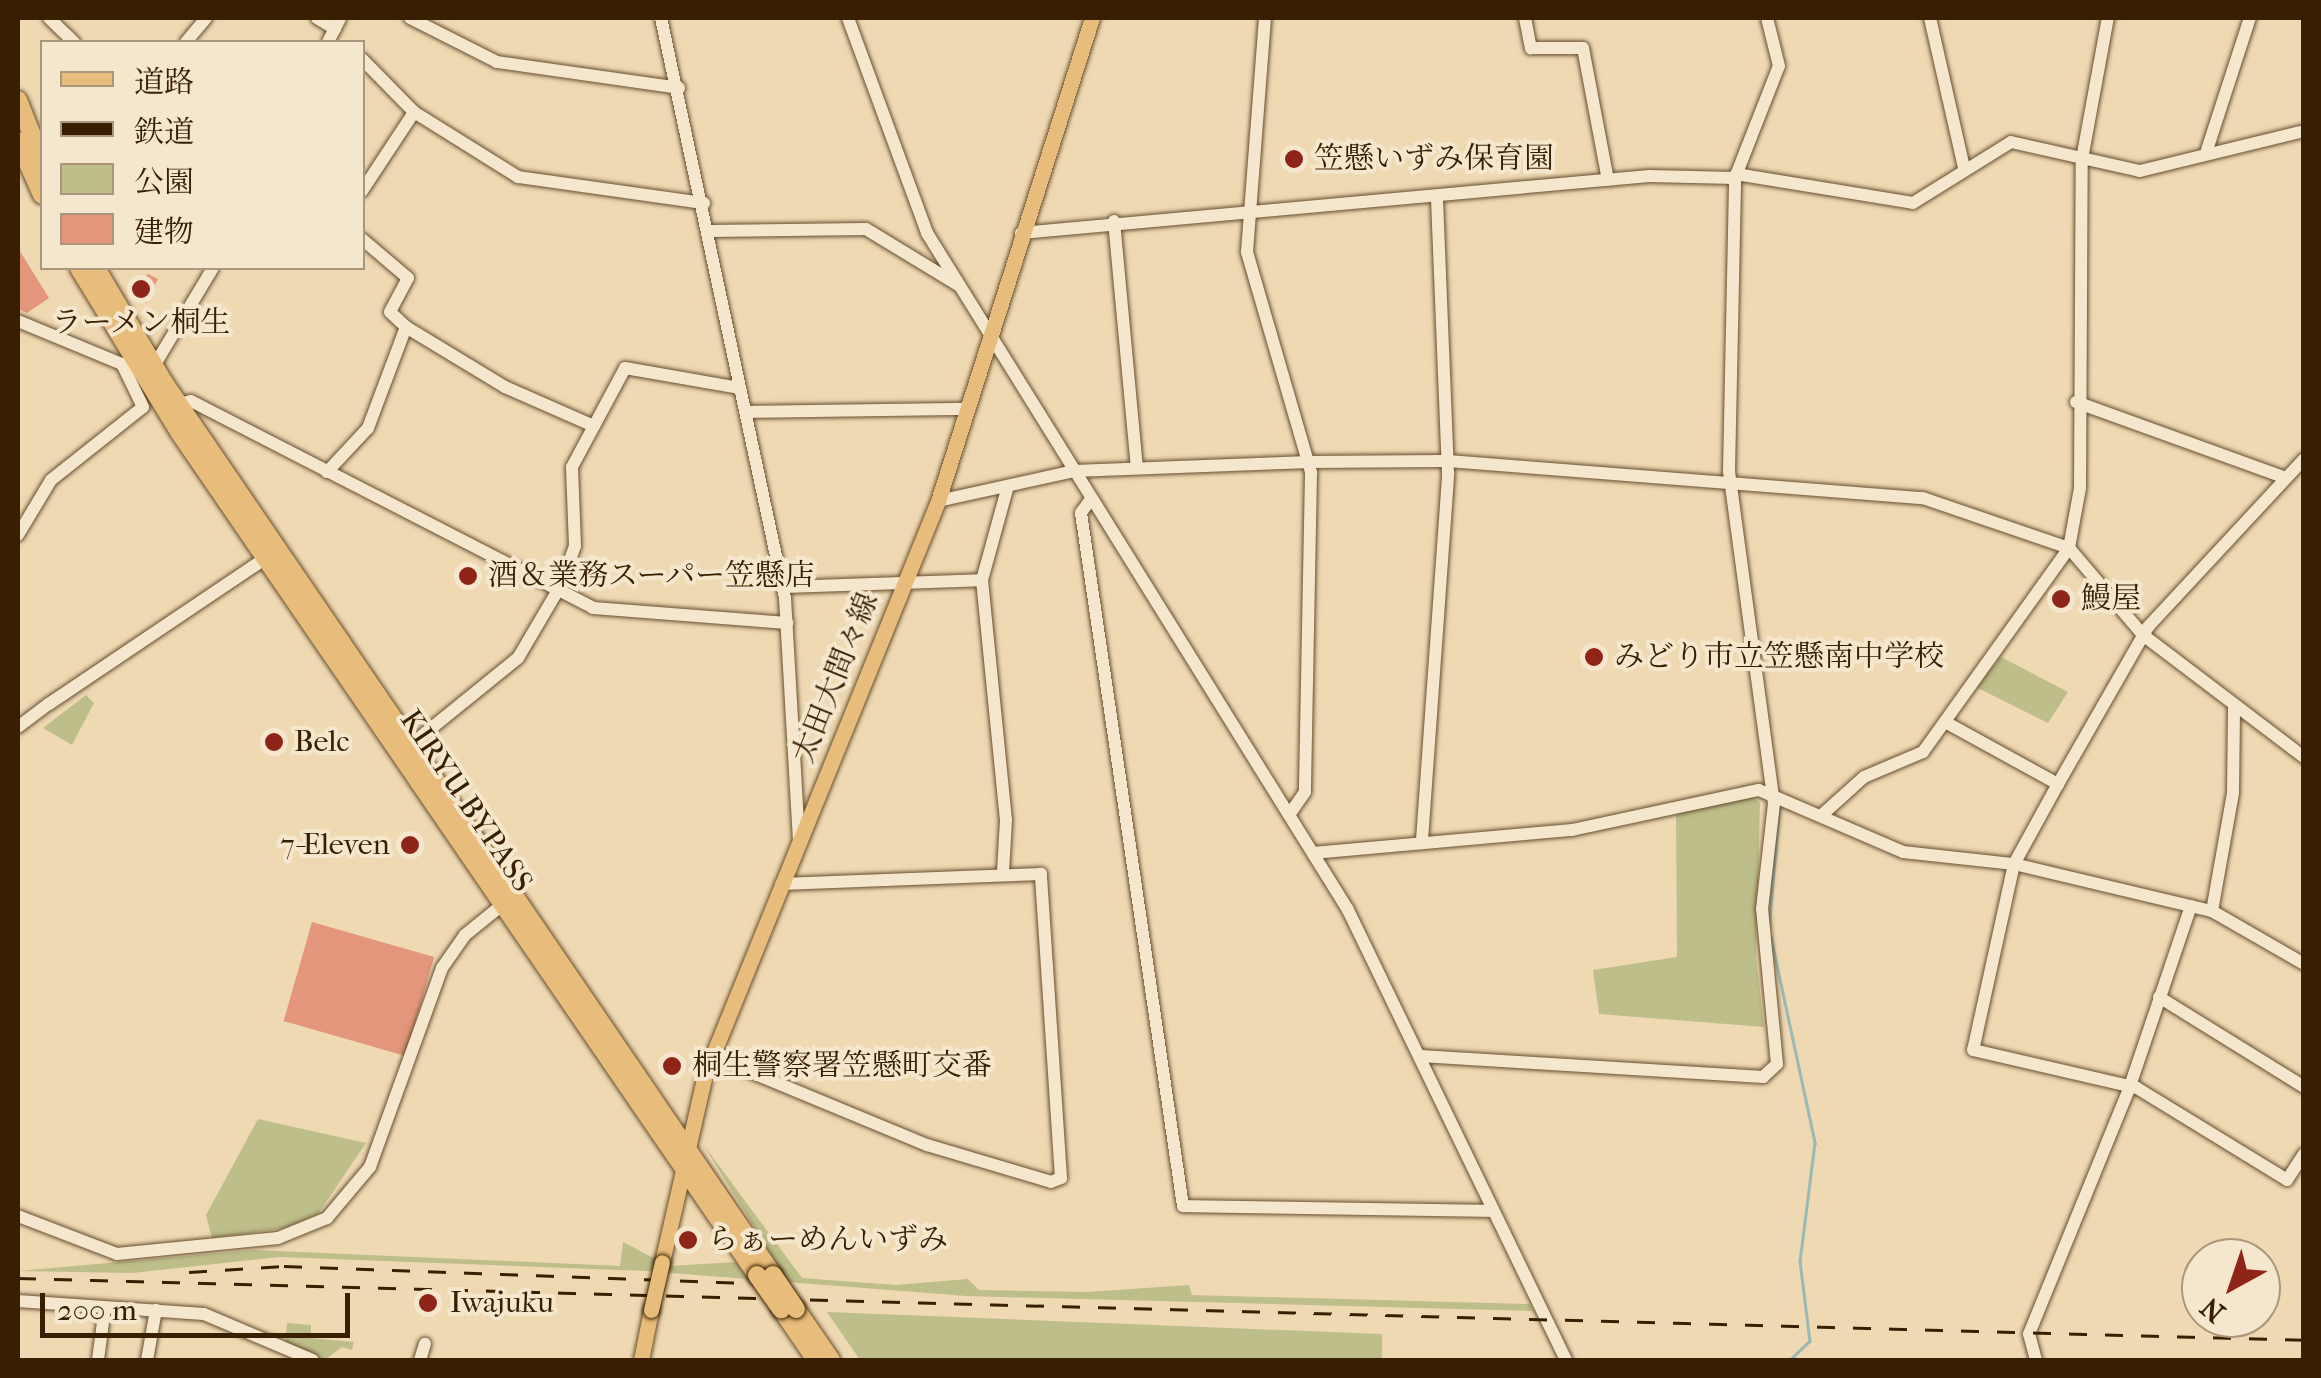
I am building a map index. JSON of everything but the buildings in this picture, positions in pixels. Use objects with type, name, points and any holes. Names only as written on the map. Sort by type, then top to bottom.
[{"type":"highway","points":[[18,100],[40,155]]},
{"type":"highway","points":[[18,141],[40,191]]},
{"type":"highway","name":"KIRYU BYPASS","points":[[80,270],[138,366],[686,1144],[816,1360]]},
{"type":"highway","name":"KIRYU BYPASS","points":[[97,270],[138,366],[180,404],[272,553],[414,743],[680,1164],[765,1275]]},
{"type":"highway","points":[[788,1309],[832,1360]]},
{"type":"main road","name":"太田大間々線","points":[[640,1360],[680,1164],[712,1056],[938,501],[1020,233],[1092,18]]},
{"type":"street","points":[[49,18],[72,40]]},
{"type":"street","points":[[188,40],[206,18]]},
{"type":"street","points":[[317,18],[336,33]]},
{"type":"street","points":[[410,18],[498,62],[679,88]]},
{"type":"street","points":[[661,18],[710,230],[784,587],[799,839]]},
{"type":"street","points":[[848,18],[915,208],[958,285],[1313,852],[1420,1056],[1491,1211],[1566,1360]]},
{"type":"street","points":[[1265,18],[1248,214],[1256,302],[1309,462],[1306,792],[1288,815]]},
{"type":"street","points":[[1525,18],[1531,48],[1583,48],[1608,180]]},
{"type":"street","points":[[1420,1056],[1771,1075],[1777,1064],[1762,908],[1772,792],[1730,480],[1736,176],[1778,66],[1767,18]]},
{"type":"street","points":[[1930,18],[1964,168]]},
{"type":"street","points":[[1823,814],[1864,777],[1912,763],[1947,724],[2069,548],[2080,488],[2076,402],[2082,159],[2108,18]]},
{"type":"street","points":[[2207,150],[2250,18]]},
{"type":"street","points":[[365,62],[414,112],[518,176],[704,203]]},
{"type":"street","points":[[365,186],[414,112]]},
{"type":"street","points":[[1020,233],[1114,221],[1248,214],[1608,180],[1736,176],[1914,203],[1964,168],[2011,142],[2140,172],[2207,150],[2304,131]]},
{"type":"street","points":[[1422,840],[1448,461],[1437,196]]},
{"type":"street","points":[[1114,221],[1136,468]]},
{"type":"street","points":[[710,230],[866,229],[958,285]]},
{"type":"street","points":[[365,242],[408,278],[390,312],[406,327],[505,387],[594,426]]},
{"type":"street","points":[[18,535],[52,480],[143,407],[138,366],[210,270]]},
{"type":"street","points":[[18,321],[138,366]]},
{"type":"street","points":[[328,472],[368,428],[406,327]]},
{"type":"street","points":[[414,743],[518,658],[557,591],[575,546],[572,467],[625,368],[740,388]]},
{"type":"street","points":[[180,404],[191,402],[597,609],[787,623]]},
{"type":"street","points":[[2076,402],[2286,478]]},
{"type":"street","points":[[746,412],[967,409]]},
{"type":"street","points":[[2304,459],[2143,635],[2058,784],[2014,864],[1973,1050],[2130,1086],[2287,1180],[2304,1154]]},
{"type":"street","points":[[938,501],[1007,489],[1074,470],[1448,461],[1923,498],[2069,548],[2143,635],[2304,758]]},
{"type":"street","points":[[1003,872],[1006,820],[982,580],[1007,489]]},
{"type":"street","points":[[1091,499],[1081,513],[1183,1206],[1491,1211]]},
{"type":"street","points":[[23,722],[272,553]]},
{"type":"street","points":[[784,587],[982,580]]},
{"type":"street","points":[[2212,911],[2233,793],[2234,705]]},
{"type":"street","points":[[1947,724],[2058,784]]},
{"type":"street","points":[[1313,852],[1572,830],[1772,792],[1903,852],[2014,864],[2212,911],[2304,964]]},
{"type":"street","points":[[712,1056],[927,1145],[1059,1183],[1047,880],[1038,872],[1003,872],[781,884]]},
{"type":"street","points":[[18,1216],[117,1254],[278,1238],[327,1218],[370,1167],[442,968],[464,936],[510,899]]},
{"type":"street","points":[[2036,1360],[2029,1334],[2130,1086],[2192,906]]},
{"type":"street","points":[[2159,997],[2304,1087]]},
{"type":"street","points":[[18,1300],[212,1316],[313,1360]]},
{"type":"street","points":[[98,1360],[105,1307]]},
{"type":"street","points":[[147,1360],[156,1310]]},
{"type":"street","points":[[420,1360],[425,1344]]},
{"type":"green space","points":[[2001,657],[2068,692],[2048,723],[1976,687]]},
{"type":"green space","points":[[86,695],[94,703],[72,745],[43,728]]},
{"type":"green space","points":[[1753,797],[1760,803],[1756,957],[1764,1027],[1599,1014],[1593,970],[1677,957],[1676,812]]},
{"type":"green space","points":[[258,1119],[366,1143],[318,1214],[285,1228],[212,1238],[206,1215]]},
{"type":"green space","points":[[703,1144],[802,1278],[895,1285],[968,1279],[979,1290],[1088,1292],[1189,1285],[1192,1295],[1529,1304],[1533,1311],[966,1296],[646,1271],[279,1257],[132,1273],[18,1271],[255,1250],[620,1266],[623,1242],[669,1266],[736,1262],[746,1276],[785,1277]]},
{"type":"green space","points":[[827,1312],[1382,1334],[1382,1360],[860,1360]]},
{"type":"green space","points":[[287,1323],[311,1325],[311,1338],[354,1342],[352,1350],[342,1347],[325,1360],[285,1346]]},
{"type":"waterway","points":[[1769,924],[1779,808]]},
{"type":"waterway","points":[[1771,937],[1815,1143],[1800,1261],[1810,1341],[1790,1360]]},
{"type":"railway","points":[[189,1272],[284,1266],[754,1283]]},
{"type":"railway","points":[[18,1278],[2304,1340]]},
{"type":"place","name":"笠懸いずみ保育園","points":[[1294,159]]},
{"type":"place","name":"ラーメン桐生","points":[[141,289]]},
{"type":"place","name":"酒＆業務スーパー笠懸店","points":[[468,576]]},
{"type":"place","name":"鰻屋","points":[[2061,599]]},
{"type":"place","name":"みどり市立笠懸南中学校","points":[[1594,657]]},
{"type":"place","name":"Belc","points":[[274,742]]},
{"type":"place","name":"7-Eleven","points":[[410,845]]},
{"type":"place","name":"桐生警察署笠懸町交番","points":[[672,1066]]},
{"type":"place","name":"らぁーめんいずみ","points":[[688,1240]]},
{"type":"place","name":"Iwajuku","points":[[428,1303]]}]
